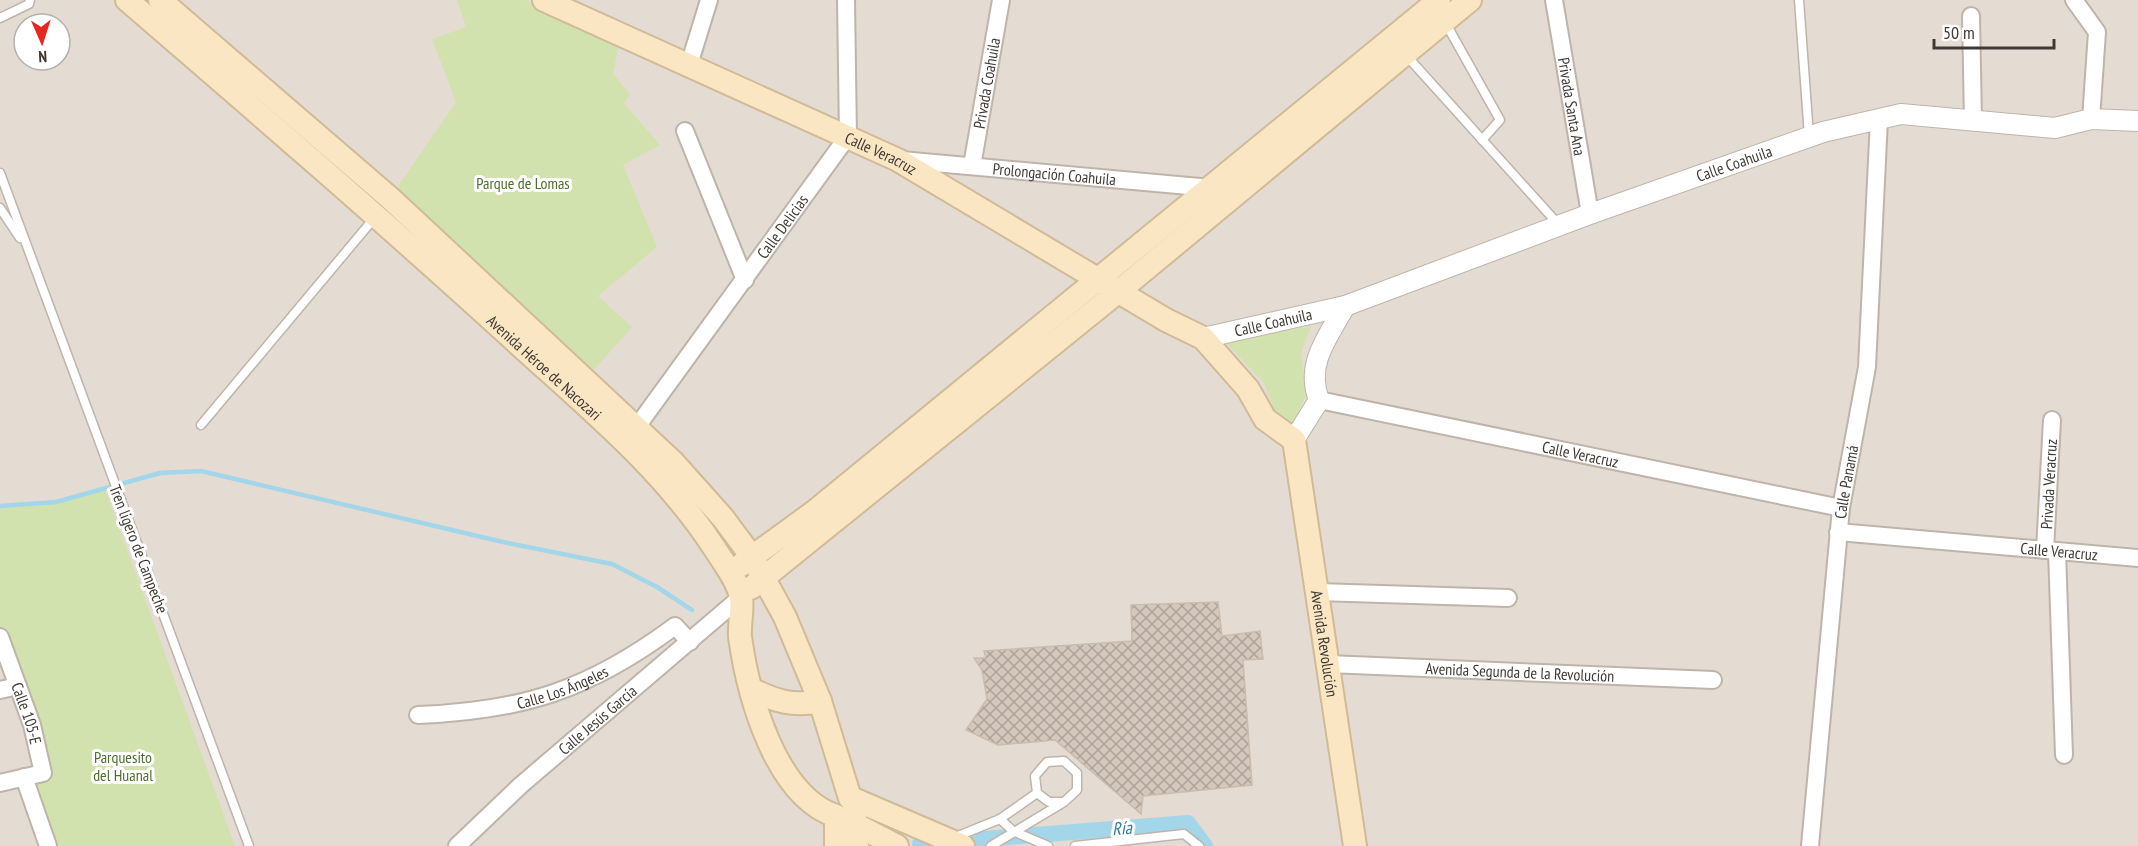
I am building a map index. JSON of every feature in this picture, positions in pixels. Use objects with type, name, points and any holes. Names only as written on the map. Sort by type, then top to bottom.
[{"type":"main road","name":"Avenida Héroe de Nacozari","points":[[127,0],[357,184],[377,215],[627,432],[673,462],[723,518],[752,557],[785,617],[820,701],[854,799],[836,846]]},
{"type":"main road","name":"Avenida Héroe de Nacozari","points":[[160,0],[627,432],[685,503],[731,573],[741,597],[740,632],[745,672],[768,743],[800,792],[827,813],[845,820],[857,846]]},
{"type":"main road","name":"Calle Veracruz","points":[[544,0],[898,160],[1166,320],[1203,338]]},
{"type":"main road","points":[[741,597],[1109,285],[1211,188],[1442,11],[1470,0]]},
{"type":"main road","points":[[731,573],[1109,285],[1405,54],[1442,11]]},
{"type":"main road","points":[[1203,338],[1248,389],[1265,419],[1294,440]]},
{"type":"main road","name":"Avenida Revolución","points":[[1294,440],[1355,846]]},
{"type":"main road","points":[[750,688],[774,700],[799,705],[820,701]]},
{"type":"main road","points":[[854,799],[956,843]]},
{"type":"main road","points":[[845,820],[897,846]]},
{"type":"street","points":[[689,65],[709,0]]},
{"type":"street","points":[[846,0],[848,136]]},
{"type":"street","name":"Privada Coahuila","points":[[972,166],[1001,0]]},
{"type":"street","name":"Privada Santa Ana","points":[[1554,0],[1590,214]]},
{"type":"street","points":[[2074,0],[2097,32],[2091,119]]},
{"type":"street","points":[[1971,16],[1973,121]]},
{"type":"street","name":"Calle Coahuila","points":[[1203,338],[1345,306],[1559,225],[1809,136],[1879,119],[1901,114],[2055,128],[2091,119],[2138,121]]},
{"type":"street","name":"Calle Panamá","points":[[1810,846],[1838,532],[1867,367],[1879,119]]},
{"type":"street","points":[[685,131],[745,280]]},
{"type":"street","name":"Calle Delicias","points":[[627,432],[745,280],[848,136]]},
{"type":"street","name":"Prolongación Coahuila","points":[[898,160],[1211,188]]},
{"type":"street","name":"Calle Coahuila","points":[[1319,400],[1315,389],[1314,362],[1345,306]]},
{"type":"street","points":[[1294,440],[1319,400]]},
{"type":"street","name":"Calle Veracruz","points":[[1319,400],[1841,508]]},
{"type":"street","name":"Privada Veracruz","points":[[2052,420],[2051,550],[2064,755]]},
{"type":"street","name":"Calle Veracruz","points":[[1838,532],[2138,558]]},
{"type":"street","points":[[1318,592],[1508,598]]},
{"type":"street","name":"Calle Jesús García","points":[[457,846],[521,784],[741,597]]},
{"type":"street","name":"Calle Los Ángeles","points":[[418,715],[466,713],[515,706],[555,693],[598,676],[638,654],[675,626],[690,642]]},
{"type":"street","name":"Calle 105-E","points":[[0,637],[32,725],[43,773],[0,783]]},
{"type":"street","name":"Avenida Segunda de la Revolución","points":[[1328,663],[1713,681]]},
{"type":"street","points":[[0,690],[18,686]]},
{"type":"street","points":[[24,777],[48,846]]},
{"type":"lane","points":[[0,18],[29,4],[30,0]]},
{"type":"lane","points":[[1799,0],[1809,136]]},
{"type":"lane","points":[[1442,11],[1500,120],[1482,140]]},
{"type":"lane","points":[[1405,54],[1559,225]]},
{"type":"lane","name":"Tren ligero de Campeche","points":[[0,173],[106,464],[207,726],[249,846]]},
{"type":"lane","name":"Tren ligero de Campeche","points":[[0,208],[28,251]]},
{"type":"lane","points":[[201,425],[377,215]]},
{"type":"lane","points":[[991,846],[1064,802],[1077,790],[1077,773],[1064,761],[1047,762],[1035,776],[1037,793],[1049,802],[1064,802]]},
{"type":"lane","points":[[956,843],[1000,819],[1037,793]]},
{"type":"lane","points":[[1000,819],[1013,831],[1048,846]]},
{"type":"lane","points":[[1075,846],[1184,834],[1199,846]]},
{"type":"shaded area","points":[[0,0],[2138,0],[2138,846],[0,846]]},
{"type":"green space","name":"Parque de Lomas","points":[[457,0],[526,0],[619,43],[613,74],[630,94],[624,103],[660,145],[623,165],[657,247],[598,296],[632,327],[585,380],[390,198],[456,102],[432,39],[466,27]]},
{"type":"green space","points":[[1311,326],[1301,353],[1306,395],[1293,423],[1274,409],[1264,383],[1225,342]]},
{"type":"green space","name":"Parquesito del Huanal","points":[[105,489],[235,846],[50,846],[24,777],[43,773],[0,629],[0,506],[56,502]]},
{"type":"building","points":[[1218,602],[1222,636],[1260,631],[1263,659],[1243,660],[1252,785],[1143,796],[1141,814],[1055,740],[998,745],[966,730],[987,699],[982,670],[974,658],[986,658],[984,651],[1132,641],[1131,605]]},
{"type":"waterway","points":[[0,506],[56,502],[160,473],[201,471],[503,542],[612,564],[657,587],[692,610]]},
{"type":"waterway","name":"Ría","points":[[920,844],[1188,823],[1205,846]]}]
